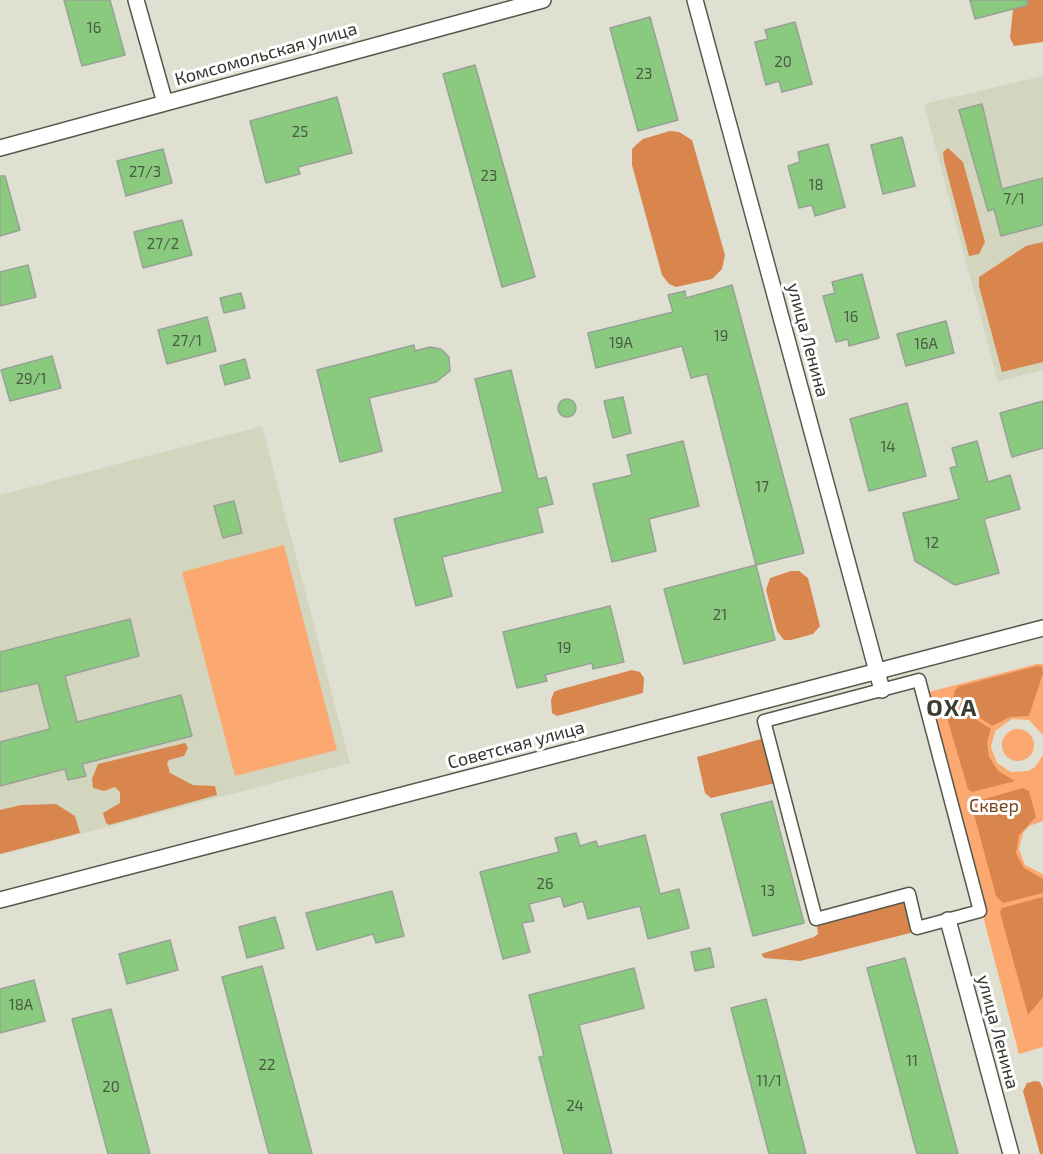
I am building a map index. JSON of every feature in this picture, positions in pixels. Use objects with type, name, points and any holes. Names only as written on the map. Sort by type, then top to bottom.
[{"type":"street","points":[[136,0],[165,103]]},
{"type":"street","name":"Комсомольская улица","points":[[0,148],[543,0]]},
{"type":"street","name":"улица Ленина","points":[[695,0],[882,690]]},
{"type":"street","name":"Советская улица","points":[[0,900],[1043,628]]},
{"type":"street","points":[[919,680],[980,911],[917,928],[909,894],[816,919],[764,721],[882,690],[919,680]]},
{"type":"street","name":"улица Ленина","points":[[948,920],[1011,1154]]},
{"type":"shaded area","points":[[1043,76],[1043,370],[998,382],[924,104]]},
{"type":"shaded area","points":[[262,426],[350,763],[0,855],[0,495]]},
{"type":"green space","points":[[1014,0],[1043,0],[1043,42],[1014,46],[1010,38]]},
{"type":"green space","points":[[670,131],[679,132],[692,140],[725,255],[722,269],[712,279],[676,287],[669,284],[662,275],[632,165],[632,149],[637,144],[643,139]]},
{"type":"green space","points":[[948,148],[963,162],[985,242],[979,254],[969,256],[944,161],[943,152]]},
{"type":"green space","points":[[1043,242],[1043,362],[1002,372],[979,286],[979,277],[1026,246]]},
{"type":"green space","points":[[284,545],[337,750],[235,776],[182,572]]},
{"type":"green space","points":[[791,571],[799,571],[808,578],[820,626],[813,634],[784,640],[777,631],[766,590],[770,578]]},
{"type":"green space","name":"Сквер","points":[[1043,664],[1043,735],[1029,720],[1012,719],[995,731],[991,747],[997,763],[1011,772],[1028,771],[1035,767],[1043,755],[1043,821],[1029,826],[1023,833],[1019,849],[1025,865],[1043,874],[1043,1047],[1019,1054],[925,693]]},
{"type":"green space","points":[[1037,666],[1042,667],[1043,673],[1029,716],[1010,717],[992,726],[953,699],[955,690],[960,686]]},
{"type":"green space","points":[[632,670],[640,672],[644,678],[643,693],[557,716],[552,713],[551,700],[554,692]]},
{"type":"green space","points":[[948,702],[991,729],[987,742],[989,757],[998,771],[1015,781],[972,792],[968,789],[945,711]]},
{"type":"green space","points":[[1018,729],[1029,734],[1034,745],[1029,756],[1018,761],[1007,756],[1002,745],[1007,734]]},
{"type":"green space","points":[[768,737],[780,782],[711,798],[705,793],[697,757]]},
{"type":"green space","points":[[185,743],[188,748],[184,756],[169,760],[167,763],[170,773],[193,785],[215,786],[217,795],[109,825],[106,823],[103,813],[120,803],[120,792],[115,787],[104,791],[93,788],[92,779],[98,764]]},
{"type":"green space","points":[[1023,788],[1029,791],[1036,817],[1019,835],[1016,853],[1024,868],[1043,879],[1043,893],[1003,903],[996,896],[971,803]]},
{"type":"green space","points":[[56,804],[75,816],[80,833],[0,854],[0,810],[21,805]]},
{"type":"green space","points":[[909,894],[914,932],[800,961],[764,958],[761,954],[814,937],[818,934],[816,919]]},
{"type":"green space","points":[[1043,897],[1043,997],[1028,1015],[1000,912],[1002,908]]},
{"type":"green space","points":[[1040,1082],[1043,1089],[1043,1154],[1040,1154],[1023,1091],[1027,1083]]},
{"type":"building","points":[[64,0],[110,0],[125,55],[82,66]]},
{"type":"building","points":[[970,0],[1027,0],[1028,5],[975,19]]},
{"type":"building","points":[[650,17],[678,120],[638,131],[610,28]]},
{"type":"building","points":[[795,22],[812,84],[782,92],[779,81],[766,85],[755,42],[768,39],[765,30]]},
{"type":"building","points":[[475,65],[535,277],[502,287],[443,74]]},
{"type":"building","points":[[337,97],[352,153],[298,167],[300,174],[266,183],[250,121]]},
{"type":"building","points":[[982,104],[1002,189],[1043,178],[1043,225],[1001,236],[994,209],[988,211],[959,110]]},
{"type":"building","points":[[902,137],[915,186],[883,194],[871,145]]},
{"type":"building","points":[[828,144],[845,207],[815,216],[812,205],[799,208],[788,166],[800,162],[798,152]]},
{"type":"building","points":[[163,149],[172,183],[126,196],[117,161]]},
{"type":"building","points":[[0,176],[5,176],[20,230],[0,236]]},
{"type":"building","points":[[182,220],[192,255],[143,268],[134,232]]},
{"type":"building","points":[[28,265],[36,297],[0,306],[0,272]]},
{"type":"building","points":[[862,274],[879,338],[849,346],[848,339],[836,342],[823,296],[835,293],[832,282]]},
{"type":"building","points":[[732,285],[804,553],[756,565],[707,374],[691,378],[682,346],[596,368],[588,333],[673,312],[668,295],[685,291],[686,298]]},
{"type":"building","points":[[241,293],[245,308],[224,313],[220,298]]},
{"type":"building","points":[[207,317],[216,351],[167,364],[158,330]]},
{"type":"building","points":[[946,321],[954,353],[906,366],[897,334]]},
{"type":"building","points":[[414,345],[415,351],[430,347],[441,349],[449,357],[450,371],[436,382],[369,398],[382,451],[340,462],[317,370]]},
{"type":"building","points":[[52,356],[61,388],[10,401],[1,370]]},
{"type":"building","points":[[245,359],[250,378],[225,385],[220,366]]},
{"type":"building","points":[[511,370],[538,479],[546,477],[553,504],[537,508],[543,532],[442,557],[452,596],[416,606],[394,519],[503,492],[475,379]]},
{"type":"building","points":[[623,397],[631,433],[613,438],[604,401]]},
{"type":"building","points":[[567,399],[573,402],[576,408],[573,414],[567,417],[561,414],[558,408],[561,402]]},
{"type":"building","points":[[1043,401],[1043,448],[1012,457],[1000,413]]},
{"type":"building","points":[[907,403],[926,476],[869,491],[850,419]]},
{"type":"building","points":[[683,441],[699,506],[649,519],[656,551],[612,562],[593,484],[632,475],[627,455]]},
{"type":"building","points":[[977,441],[988,482],[1010,475],[1020,509],[984,519],[999,573],[955,585],[915,561],[903,513],[959,499],[950,468],[957,466],[952,448]]},
{"type":"building","points":[[234,501],[242,533],[223,538],[214,506]]},
{"type":"building","points":[[756,565],[775,640],[684,664],[664,589]]},
{"type":"building","points":[[610,606],[624,662],[593,669],[592,663],[545,675],[547,681],[517,688],[503,632]]},
{"type":"building","points":[[130,619],[139,656],[65,676],[77,722],[181,695],[192,736],[82,764],[86,776],[68,780],[65,769],[0,786],[0,742],[50,729],[38,683],[0,692],[0,652]]},
{"type":"building","points":[[772,801],[804,923],[753,936],[721,814]]},
{"type":"building","points":[[576,833],[580,846],[596,841],[598,847],[645,835],[660,894],[679,889],[689,928],[648,939],[640,906],[588,919],[583,901],[564,907],[561,896],[529,904],[534,921],[522,923],[530,952],[503,959],[480,872],[559,852],[555,838]]},
{"type":"building","points":[[392,891],[404,936],[376,943],[373,934],[317,950],[306,913]]},
{"type":"building","points":[[275,917],[284,948],[247,958],[239,927]]},
{"type":"building","points":[[170,940],[178,970],[127,984],[119,954]]},
{"type":"building","points":[[710,948],[714,967],[695,971],[691,952]]},
{"type":"building","points":[[905,958],[958,1154],[917,1154],[867,968]]},
{"type":"building","points":[[262,966],[312,1154],[269,1154],[222,977]]},
{"type":"building","points":[[634,968],[644,1008],[579,1025],[612,1154],[564,1154],[539,1057],[544,1056],[529,995]]},
{"type":"building","points":[[34,980],[45,1021],[0,1033],[0,989]]},
{"type":"building","points":[[766,999],[806,1154],[769,1154],[731,1008]]},
{"type":"building","points":[[111,1009],[150,1154],[108,1154],[72,1019]]},
{"type":"district","name":"ОХА","points":[[952,708]]}]
